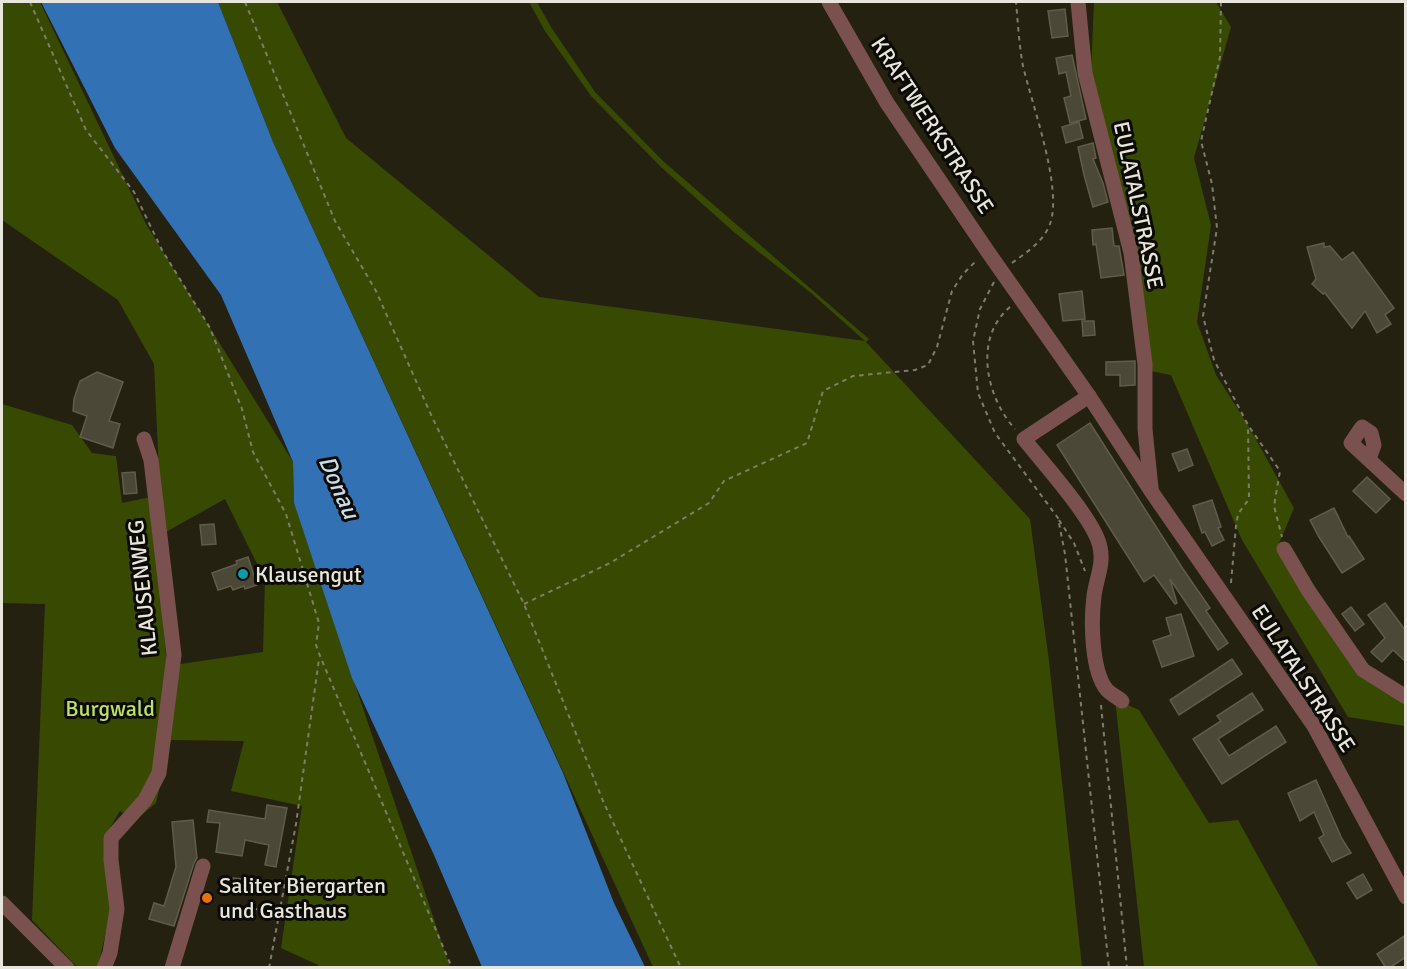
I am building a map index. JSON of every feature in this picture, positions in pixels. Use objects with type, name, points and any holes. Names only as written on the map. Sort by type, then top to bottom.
[{"type":"street","name":"KRAFTWERKSTRASSE","points":[[829,2],[887,103],[988,252],[1003,270]]},
{"type":"street","name":"EULATALSTRASSE","points":[[1078,2],[1084,73],[1131,253],[1145,364],[1145,429],[1151,491]]},
{"type":"street","name":"EULATALSTRASSE","points":[[1003,270],[1151,491],[1314,726],[1406,897]]},
{"type":"street","points":[[1089,396],[1024,439],[1083,515],[1100,546],[1101,572],[1094,593],[1092,609],[1095,652],[1100,678],[1108,691],[1122,701]]},
{"type":"street","name":"KLAUSENWEG","points":[[104,968],[110,953],[117,909],[111,860],[111,838],[144,800],[159,773],[174,655],[151,460],[144,439]]},
{"type":"street","points":[[1369,459],[1406,494]]},
{"type":"street","points":[[1284,549],[1308,590],[1363,670],[1406,697]]},
{"type":"street","points":[[172,968],[202,866]]},
{"type":"street","points":[[2,903],[67,968]]},
{"type":"path","points":[[30,2],[86,130],[134,192],[162,250],[210,328],[242,409],[253,452],[286,514],[319,623],[316,645],[320,656],[452,968]]},
{"type":"path","points":[[245,2],[335,221],[376,291],[432,417],[524,604],[603,801],[681,968]]},
{"type":"path","points":[[1016,2],[1023,63],[1052,180],[1053,204],[1050,223],[1038,244],[1003,270],[990,288],[980,309],[973,341],[978,393],[995,433],[1074,543],[1094,593]]},
{"type":"path","points":[[1221,2],[1220,57],[1202,141],[1212,184],[1217,228],[1203,316],[1214,360],[1248,425],[1280,471],[1274,506],[1284,549]]},
{"type":"path","points":[[524,604],[610,563],[709,503],[724,481],[807,442],[823,391],[853,375],[915,370],[927,365],[938,347],[952,291],[963,274],[988,252]]},
{"type":"path","points":[[1021,298],[996,322],[989,337],[987,353],[994,395],[1008,421],[1024,439]]},
{"type":"path","points":[[1226,599],[1229,596],[1232,579],[1238,514],[1249,499],[1248,425]]},
{"type":"path","points":[[1058,518],[1066,566],[1109,968]]},
{"type":"path","points":[[269,968],[296,824],[320,656]]},
{"type":"path","points":[[1100,678],[1127,968]]},
{"type":"path","points":[[235,907],[264,910],[280,915]]},
{"type":"green space","name":"Burgwald","points":[[2,2],[40,2],[146,224],[293,462],[294,503],[450,967],[318,967],[281,948],[302,806],[231,791],[244,741],[171,740],[156,803],[137,819],[120,811],[108,831],[112,904],[98,967],[77,967],[32,920],[45,604],[2,603],[2,404],[72,425],[92,453],[116,456],[122,503],[160,495],[154,364],[118,300],[2,220]],"holes":[[[225,499],[265,580],[263,652],[167,666],[155,538]]]},
{"type":"green space","points":[[218,2],[277,2],[346,138],[539,297],[865,341],[811,293],[735,233],[661,167],[591,96],[545,31],[529,2],[537,2],[595,92],[664,162],[869,339],[866,342],[1030,519],[1049,661],[1082,967],[653,967],[273,142]]},
{"type":"green space","points":[[1094,2],[1216,2],[1231,27],[1194,158],[1211,225],[1197,322],[1216,375],[1248,425],[1294,508],[1278,546],[1363,676],[1405,705],[1405,726],[1348,717],[1242,540],[1171,375],[1150,371],[1091,71]]},
{"type":"green space","points":[[1115,699],[1139,710],[1209,823],[1238,820],[1319,967],[1144,967]]},
{"type":"water","name":"Donau","points":[[41,2],[218,2],[273,142],[563,773],[614,903],[645,967],[482,967],[434,855],[352,678],[294,503],[293,462],[221,295],[115,148]]},
{"type":"building","points":[[1065,9],[1068,36],[1052,38],[1048,11]]},
{"type":"building","points":[[1072,55],[1086,119],[1070,123],[1064,98],[1071,96],[1066,72],[1059,74],[1056,58]]},
{"type":"building","points":[[1079,122],[1083,138],[1066,143],[1062,127]]},
{"type":"building","points":[[1093,143],[1096,158],[1093,159],[1108,202],[1093,207],[1078,147]]},
{"type":"building","points":[[1112,228],[1114,246],[1119,246],[1124,275],[1101,278],[1092,230]]},
{"type":"building","points":[[1324,243],[1324,247],[1330,246],[1342,260],[1353,252],[1394,308],[1385,315],[1391,324],[1377,333],[1365,311],[1352,328],[1325,293],[1323,294],[1312,284],[1316,279],[1307,247]]},
{"type":"building","points":[[1082,291],[1085,319],[1063,321],[1059,294]]},
{"type":"building","points":[[1082,321],[1094,321],[1095,335],[1083,336]]},
{"type":"building","points":[[1135,361],[1135,385],[1120,386],[1120,375],[1106,375],[1106,362]]},
{"type":"building","points":[[97,372],[123,382],[109,421],[120,424],[113,448],[80,437],[87,416],[73,411],[80,381]]},
{"type":"building","points":[[1090,423],[1210,608],[1206,611],[1228,643],[1218,650],[1170,579],[1177,603],[1175,604],[1154,575],[1144,582],[1057,445]]},
{"type":"building","points":[[1187,449],[1193,465],[1179,471],[1172,454]]},
{"type":"building","points":[[135,472],[137,493],[124,494],[122,473]]},
{"type":"building","points":[[1367,477],[1390,499],[1376,513],[1353,491]]},
{"type":"building","points":[[1212,500],[1221,527],[1218,528],[1224,540],[1212,546],[1205,532],[1202,533],[1193,506]]},
{"type":"building","points":[[1334,508],[1348,537],[1364,559],[1342,573],[1310,520]]},
{"type":"building","points":[[214,524],[216,544],[202,545],[200,525]]},
{"type":"building","name":"Klausengut","points":[[248,557],[257,585],[245,589],[244,586],[233,590],[231,586],[218,590],[212,573],[237,564],[236,561]]},
{"type":"building","points":[[1385,603],[1406,631],[1406,662],[1393,650],[1382,662],[1371,652],[1385,638],[1368,615]]},
{"type":"building","points":[[1351,607],[1364,624],[1355,631],[1342,614]]},
{"type":"building","points":[[1181,614],[1194,656],[1162,667],[1153,641],[1171,635],[1166,618]]},
{"type":"building","points":[[1232,659],[1242,674],[1179,715],[1170,700]]},
{"type":"building","points":[[1252,693],[1263,710],[1218,739],[1229,756],[1276,726],[1286,742],[1222,784],[1193,739],[1221,721],[1217,716]]},
{"type":"building","points":[[1316,780],[1342,839],[1351,853],[1332,862],[1319,838],[1324,835],[1314,812],[1300,821],[1288,793]]},
{"type":"building","points":[[267,805],[287,808],[276,867],[265,865],[269,845],[245,840],[242,856],[216,852],[220,823],[207,822],[209,810],[265,819]]},
{"type":"building","points":[[193,820],[197,858],[174,926],[149,919],[154,903],[164,906],[176,867],[172,822]]},
{"type":"building","points":[[1363,874],[1372,890],[1357,899],[1347,883]]},
{"type":"building","points":[[233,878],[256,880],[255,894],[232,892]]},
{"type":"building","points":[[1406,935],[1406,957],[1386,968],[1377,954]]},
{"type":"place","name":"Klausengut","points":[[243,574]]},
{"type":"place","name":"Saliter Biergarten und Gasthaus","points":[[207,898]]}]
